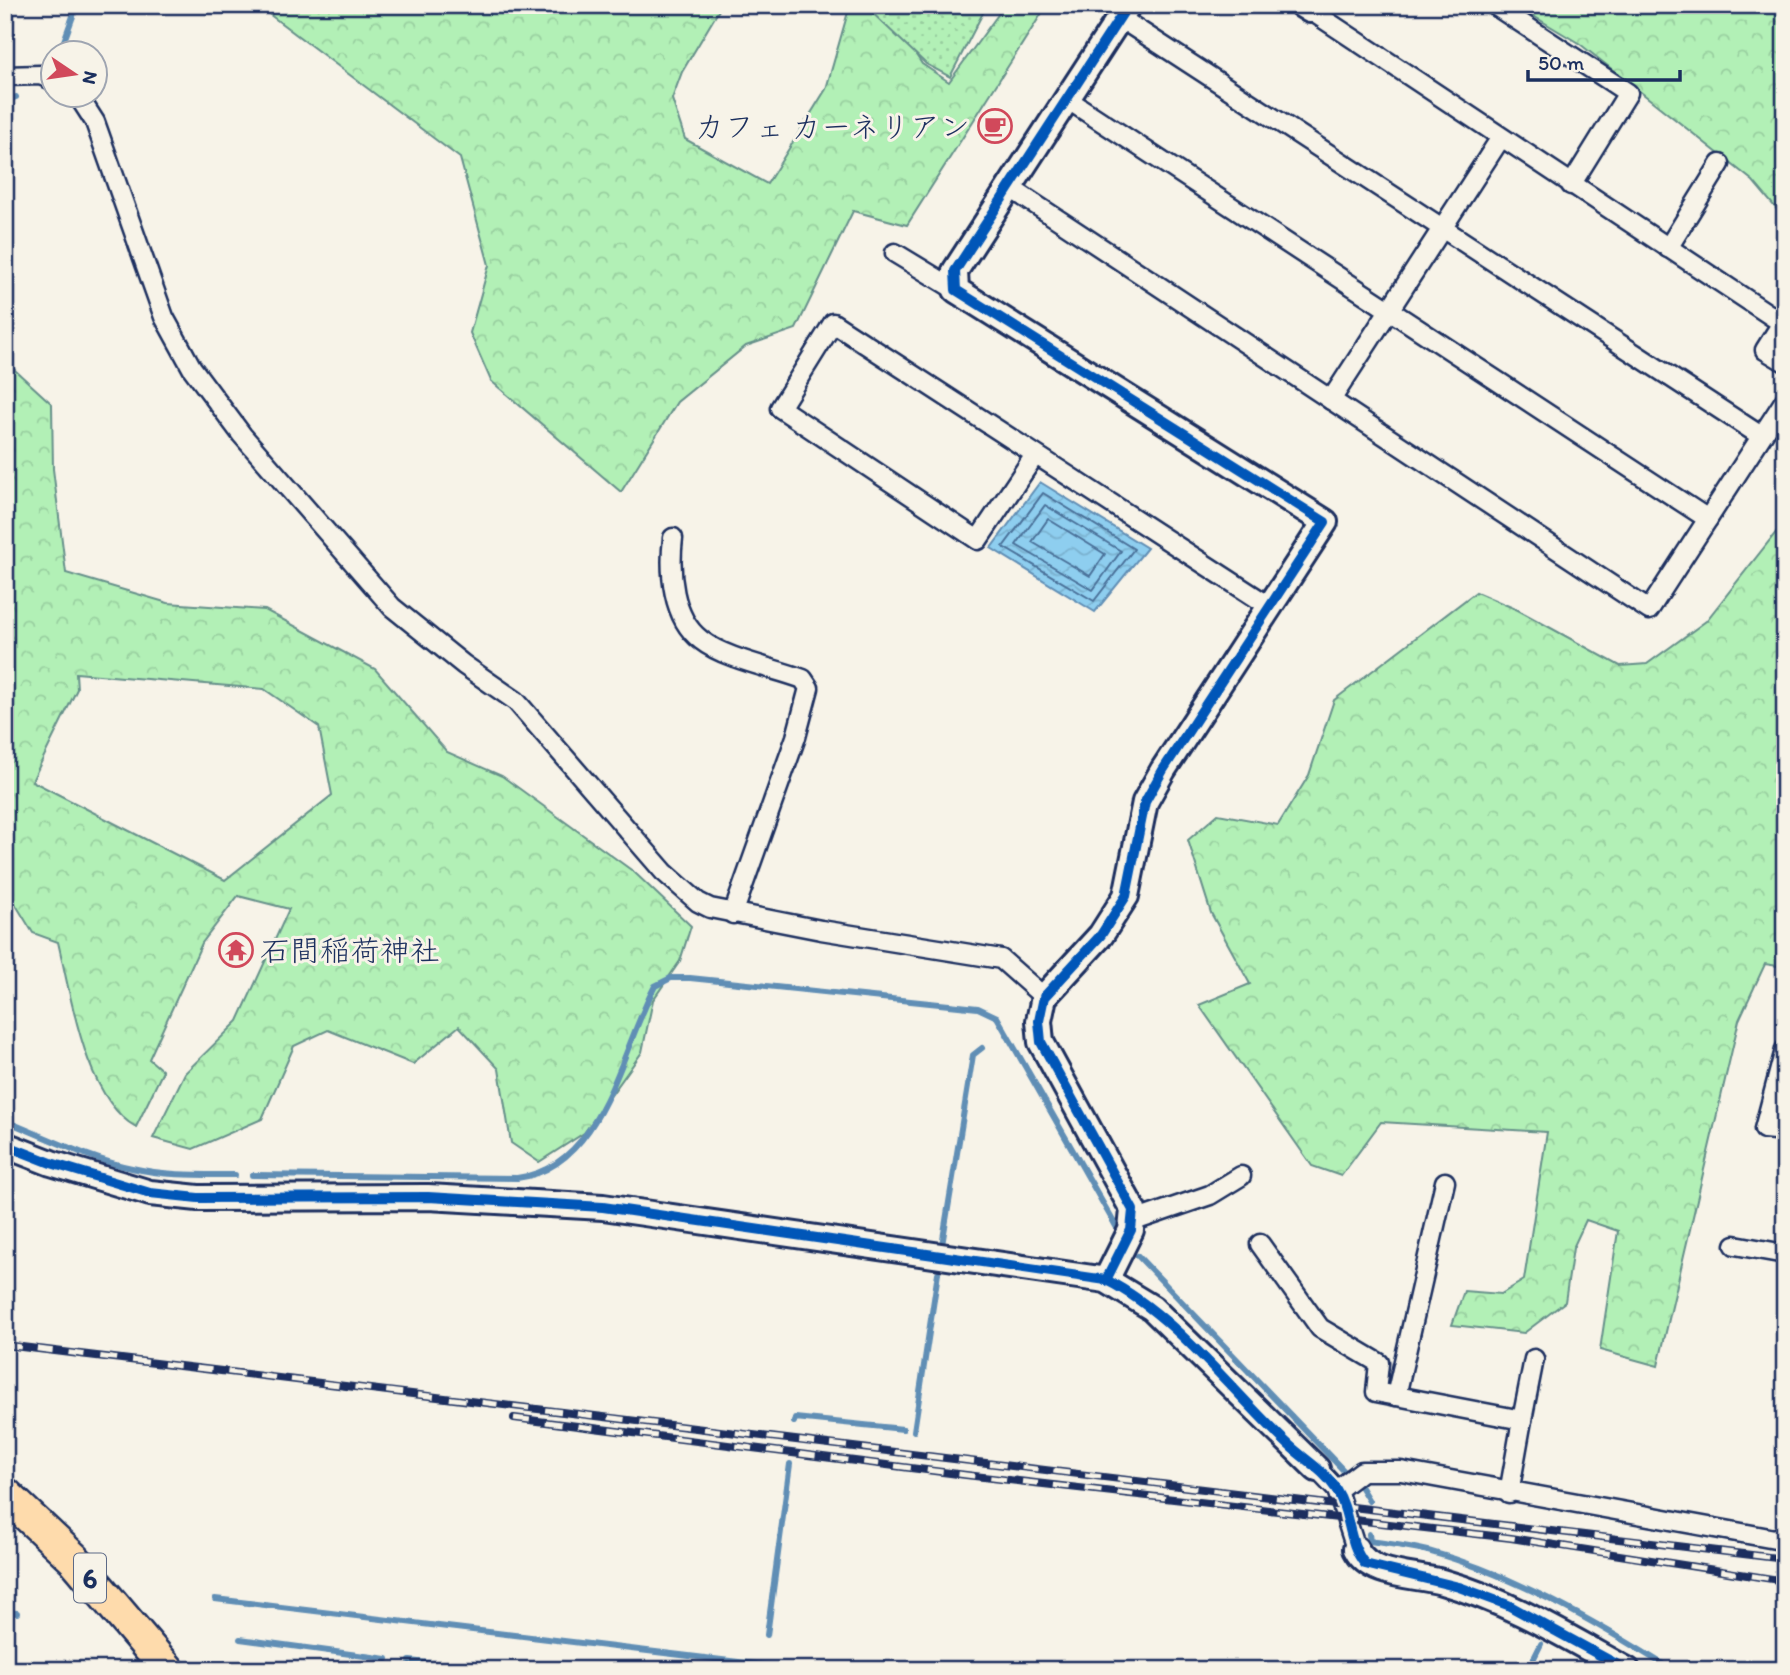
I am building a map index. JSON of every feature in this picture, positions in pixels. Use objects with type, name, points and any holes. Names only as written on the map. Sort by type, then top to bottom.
[{"type":"highway","name":"6","points":[[5,1494],[74,1559],[168,1670]]},
{"type":"street","points":[[1494,5],[1628,93],[1571,185]]},
{"type":"street","points":[[1308,7],[1500,139],[1782,323],[1765,350],[1785,362]]},
{"type":"street","points":[[956,290],[955,271],[1124,11],[1443,227],[1761,436]]},
{"type":"street","points":[[5,76],[38,75]]},
{"type":"street","points":[[1067,99],[1708,519]]},
{"type":"street","points":[[86,108],[95,122],[164,317],[192,368],[242,435],[392,607],[464,665],[516,701],[664,873],[698,902],[733,914],[1001,960],[1044,997]]},
{"type":"street","points":[[1331,400],[1500,139]]},
{"type":"street","points":[[1668,248],[1720,164]]},
{"type":"street","points":[[1009,187],[1649,610],[1785,400]]},
{"type":"street","points":[[895,253],[1325,522],[1189,728],[1145,802],[1131,878],[1119,910],[1101,935],[1044,997],[1039,1021],[1041,1042],[1133,1210],[1134,1221],[1107,1280]]},
{"type":"street","points":[[1035,454],[978,540],[780,408],[833,323],[1035,454],[1269,606]]},
{"type":"street","points":[[673,538],[671,579],[677,601],[696,636],[728,653],[803,679],[809,688],[796,737],[733,914]]},
{"type":"street","points":[[1785,1050],[1764,1129],[1785,1130]]},
{"type":"street","points":[[5,1145],[51,1163],[150,1194],[198,1198],[441,1197],[603,1207],[1107,1280],[1152,1308],[1337,1490],[1356,1549],[1365,1564],[1372,1568],[1417,1575],[1508,1605],[1628,1670]]},
{"type":"street","points":[[1134,1221],[1210,1195],[1241,1176]]},
{"type":"street","points":[[1396,1396],[1444,1182]]},
{"type":"street","points":[[1259,1244],[1320,1328],[1379,1363],[1376,1392],[1522,1420]]},
{"type":"street","points":[[1735,1245],[1785,1254]]},
{"type":"street","points":[[1509,1493],[1534,1359]]},
{"type":"street","points":[[1337,1490],[1362,1471],[1401,1471],[1438,1476],[1509,1493],[1775,1539],[1785,1534]]},
{"type":"green space","points":[[257,5],[722,5],[682,72],[672,99],[685,139],[767,184],[826,89],[850,5],[861,5],[903,35],[922,64],[949,82],[1005,5],[1047,5],[907,225],[853,211],[796,329],[746,346],[677,402],[621,492],[491,381],[470,333],[489,265],[460,158]]},
{"type":"green space","points":[[864,5],[987,5],[950,77],[926,64]]},
{"type":"green space","points":[[1515,5],[1785,5],[1785,219],[1753,181],[1580,44]]},
{"type":"green space","points":[[5,361],[52,404],[53,469],[66,573],[168,603],[265,610],[375,669],[447,752],[502,776],[634,872],[691,926],[680,961],[653,1000],[642,1052],[584,1133],[539,1162],[511,1143],[499,1069],[459,1026],[413,1064],[328,1030],[294,1046],[262,1119],[193,1149],[153,1138],[185,1073],[238,1021],[289,909],[238,896],[202,943],[149,1059],[163,1071],[136,1127],[119,1113],[92,1070],[75,1017],[58,942],[33,933],[5,887]],"holes":[[[76,673],[264,689],[319,727],[332,795],[225,880],[32,781],[77,689]]]},
{"type":"green space","points":[[1785,521],[1785,967],[1765,964],[1739,1020],[1658,1366],[1600,1350],[1618,1231],[1586,1220],[1573,1248],[1565,1302],[1524,1333],[1452,1325],[1464,1291],[1501,1294],[1524,1280],[1547,1132],[1381,1122],[1341,1176],[1312,1166],[1199,1005],[1250,984],[1211,913],[1188,840],[1218,814],[1278,825],[1309,775],[1334,700],[1476,592],[1518,610],[1620,666],[1647,664],[1706,621]]},
{"type":"water","points":[[1040,482],[1147,548],[1095,612],[991,548]]},
{"type":"waterway","points":[[65,38],[77,5]]},
{"type":"waterway","points":[[5,101],[16,97]]},
{"type":"waterway","points":[[252,1175],[517,1178],[546,1169],[570,1152],[589,1130],[619,1072],[655,986],[671,978],[690,978],[978,1008],[997,1017],[1117,1228]]},
{"type":"waterway","points":[[942,1245],[973,1055],[982,1048]]},
{"type":"waterway","points":[[5,1121],[84,1153],[132,1168],[170,1174],[235,1175]]},
{"type":"waterway","points":[[1138,1256],[1345,1472]]},
{"type":"waterway","points":[[914,1431],[938,1273]]},
{"type":"waterway","points":[[794,1422],[795,1418],[903,1429]]},
{"type":"waterway","points":[[767,1635],[790,1464]]},
{"type":"waterway","points":[[1360,1486],[1369,1501]]},
{"type":"waterway","points":[[1369,1534],[1370,1541],[1428,1551],[1492,1573],[1584,1618],[1672,1670]]},
{"type":"waterway","points":[[215,1599],[805,1670]]},
{"type":"waterway","points":[[5,1612],[17,1613]]},
{"type":"waterway","points":[[240,1639],[387,1659]]},
{"type":"waterway","points":[[1528,1670],[1541,1644]]},
{"type":"waterway","points":[[410,1661],[483,1670]]},
{"type":"railway","points":[[5,1345],[1785,1559]]},
{"type":"railway","points":[[514,1418],[966,1475],[1511,1538],[1785,1581]]},
{"type":"cycle path","points":[[1106,1280],[1131,1230],[1133,1210],[1041,1042],[1039,1021],[1044,997],[1101,935],[1126,896],[1145,802],[1163,770],[1325,522],[956,290],[955,271],[1128,5]]},
{"type":"cycle path","points":[[5,1145],[51,1163],[150,1193],[198,1198],[428,1197],[603,1207],[1106,1280],[1156,1313],[1179,1333],[1289,1445],[1326,1477],[1341,1498],[1355,1547],[1365,1564],[1459,1587],[1508,1605],[1627,1670]]},
{"type":"place","name":"カフェ カーネリアン","points":[[995,126]]},
{"type":"place","name":"石間稲荷神社","points":[[236,950]]}]
